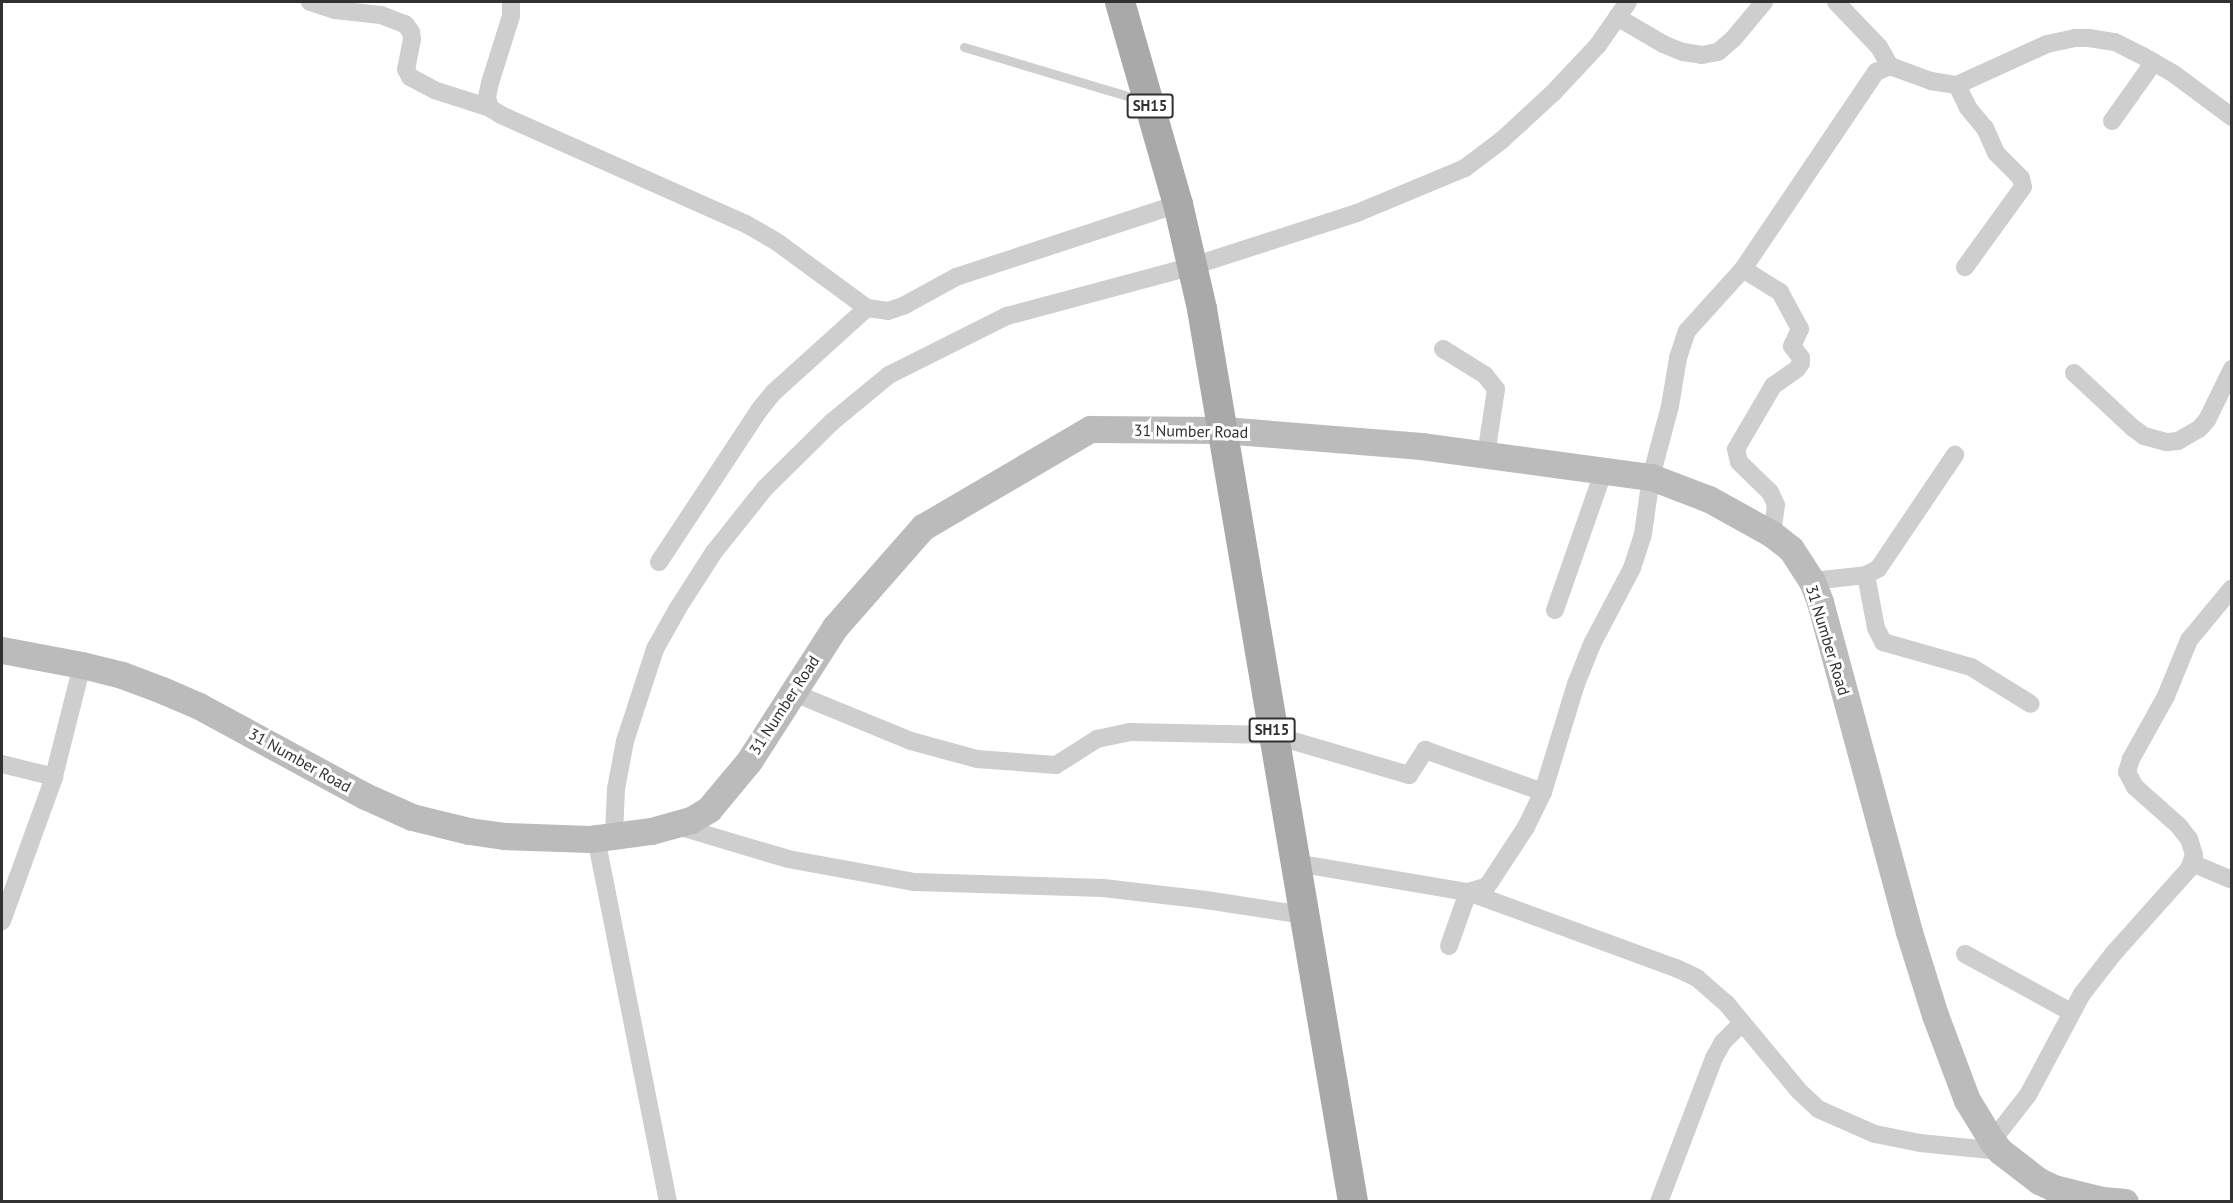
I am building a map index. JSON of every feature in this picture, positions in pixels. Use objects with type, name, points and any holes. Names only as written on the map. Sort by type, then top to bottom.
[{"type":"main road","name":"SH15","points":[[1120,2],[1192,263],[1223,430],[1353,1202]]},
{"type":"main road","name":"31 Number Road","points":[[2,650],[122,675],[199,706],[365,796],[412,817],[469,831],[504,836],[594,838],[674,825],[691,820],[708,809],[723,794],[794,693],[835,627],[923,527],[1090,429],[1223,430],[1421,446],[1650,477],[1709,499],[1772,534],[1791,549],[1812,581],[1820,602],[1909,932],[1935,1016],[1967,1100],[1996,1146],[2039,1181],[2065,1197],[2125,1202]]},
{"type":"street","points":[[310,2],[335,10],[381,15],[405,24],[411,32],[406,69],[410,77],[434,90],[490,108],[501,115],[746,224],[777,242],[867,308],[888,311],[905,305],[956,277],[1178,208]]},
{"type":"street","points":[[490,108],[487,97],[511,16],[512,2]]},
{"type":"street","points":[[668,1202],[594,838],[616,789],[625,741],[655,649],[714,552],[765,488],[832,422],[889,375],[1007,316],[1357,213],[1465,168],[1502,140],[1553,93],[1598,45],[1628,2]]},
{"type":"street","points":[[1617,17],[1663,44],[1702,55],[1718,51],[1734,38],[1764,2]]},
{"type":"street","points":[[1836,2],[1879,47],[1890,66],[1931,81],[1957,85],[2047,44],[2075,38],[2115,42],[2154,63],[2231,115]]},
{"type":"street","points":[[2112,121],[2154,63]]},
{"type":"street","points":[[1468,892],[1486,887],[1526,827],[1543,792],[1576,684],[1592,644],[1632,568],[1643,534],[1650,477],[1661,445],[1684,338],[1698,317],[1743,269],[1866,84],[1876,72],[1890,66]]},
{"type":"street","points":[[1957,85],[1968,108],[1985,128],[1996,153],[2020,178],[2023,187],[1965,267]]},
{"type":"street","points":[[1743,269],[1780,292],[1800,329],[1792,346],[1801,358],[1801,363],[1797,369],[1773,386],[1736,449],[1739,462],[1770,492],[1776,505],[1772,534]]},
{"type":"street","points":[[659,562],[760,409],[774,392],[867,308]]},
{"type":"street","points":[[1443,349],[1485,375],[1496,389],[1486,455]]},
{"type":"street","points":[[2074,373],[2133,428],[2145,436],[2167,442],[2188,437],[2203,425],[2232,369]]},
{"type":"street","points":[[1812,581],[1866,575],[1882,564],[1955,455]]},
{"type":"street","points":[[1555,610],[1604,470]]},
{"type":"street","points":[[1866,575],[1876,628],[1883,642],[1971,667],[2031,704]]},
{"type":"street","points":[[1296,863],[1468,892],[1697,978],[1726,1003],[1799,1091],[1818,1109],[1875,1134],[1920,1143],[1996,1146],[2028,1095],[2071,1012],[2113,954],[2184,877],[2192,863],[2193,848],[2189,838],[2179,826],[2135,787],[2127,772],[2131,759],[2166,696],[2190,640],[2232,588]]},
{"type":"street","points":[[2,921],[54,777],[82,665]]},
{"type":"street","points":[[794,693],[933,749],[977,759],[1056,765],[1097,739],[1115,734],[1273,735],[1409,776],[1425,750],[1543,792]]},
{"type":"street","points":[[2,764],[54,777]]},
{"type":"street","points":[[674,825],[788,859],[915,882],[1103,888],[1206,900],[1304,915]]},
{"type":"street","points":[[2192,863],[2232,880]]},
{"type":"street","points":[[1449,946],[1468,892]]},
{"type":"street","points":[[1965,954],[2071,1012]]},
{"type":"street","points":[[1659,1202],[1714,1058],[1723,1042],[1742,1023]]},
{"type":"lane","points":[[964,47],[1149,103]]}]
